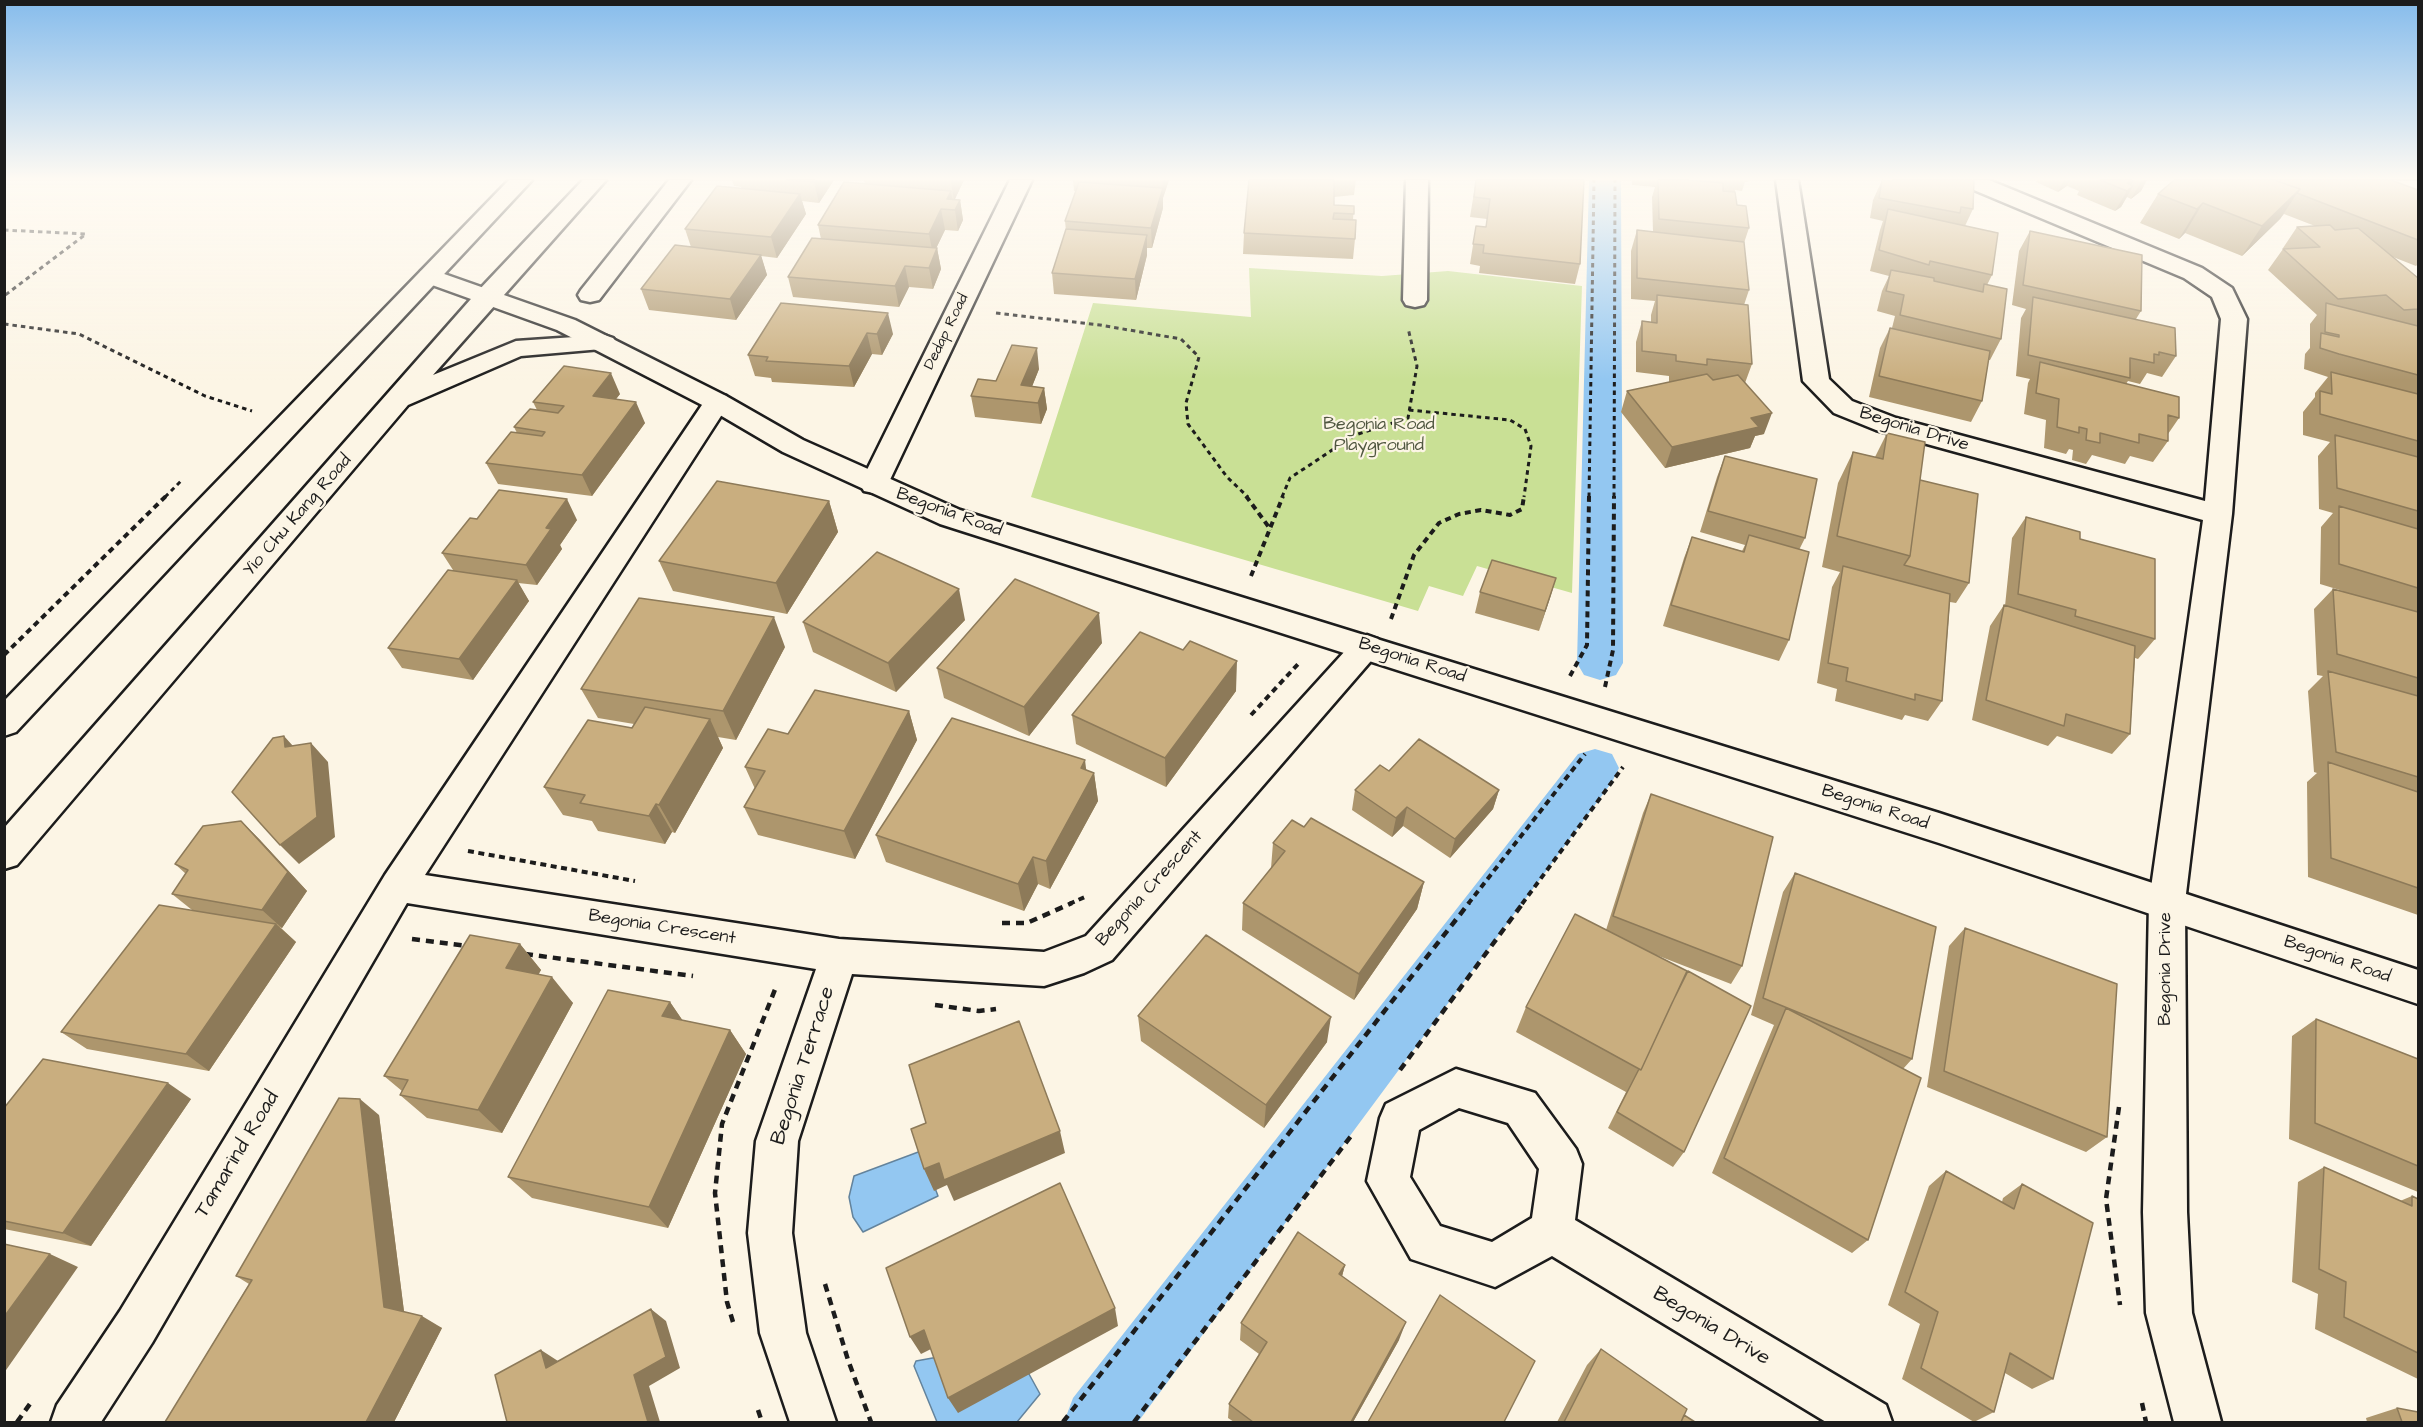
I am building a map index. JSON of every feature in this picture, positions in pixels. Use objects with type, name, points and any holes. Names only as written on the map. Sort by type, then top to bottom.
[{"type":"street","points":[[4,723],[458,247]]},
{"type":"street","name":"Yio Chu Kang Road","points":[[4,854],[487,296],[533,247]]},
{"type":"street","points":[[590,295],[628,247]]},
{"type":"street","name":"Dedap Road","points":[[874,484],[989,247]]},
{"type":"street","points":[[1411,311],[1414,247]]},
{"type":"street","name":"Begonia Drive","points":[[1797,247],[1816,381],[1843,407],[1886,424],[2218,514]]},
{"type":"street","name":"Begonia Drive","points":[[2130,247],[2193,273],[2223,293],[2234,319],[2218,514],[2167,902],[2165,1212],[2169,1313],[2198,1422]]},
{"type":"street","name":"Begonia Road","points":[[430,276],[566,325],[717,402],[793,446],[950,517],[1325,633],[1378,638],[1608,724],[2167,902],[2418,987]]},
{"type":"street","points":[[396,401],[516,349],[604,343]]},
{"type":"street","points":[[398,886],[717,402]]},
{"type":"street","name":"Begonia Crescent","points":[[398,886],[833,974],[1044,969],[1071,961],[1099,948],[1378,638]]},
{"type":"street","name":"Tamarind Road","points":[[74,1422],[136,1327],[398,886]]},
{"type":"street","name":"Begonia Terrace","points":[[813,1422],[783,1333],[770,1233],[777,1141],[833,974]]},
{"type":"street","points":[[1456,1088],[1521,1107],[1561,1164],[1552,1231],[1495,1265],[1425,1244],[1388,1181],[1401,1118],[1456,1088]]},
{"type":"street","name":"Begonia Drive","points":[[1552,1231],[1869,1422]]},
{"type":"path","points":[[4,296],[69,247]]},
{"type":"path","points":[[1587,645],[1593,247]]},
{"type":"path","points":[[1613,650],[1615,247]]},
{"type":"path","points":[[1247,584],[1290,477],[1355,435],[1408,418],[1417,366],[1411,311]]},
{"type":"path","points":[[1011,315],[1100,324],[1181,339],[1199,357],[1186,403],[1188,424],[1227,477],[1250,499],[1270,530]]},
{"type":"path","points":[[4,324],[79,334],[205,396],[252,411]]},
{"type":"path","points":[[1378,638],[1414,555],[1439,523],[1459,514],[1481,510],[1510,515],[1522,509],[1531,446],[1525,429],[1510,420],[1409,410]]},
{"type":"path","points":[[1245,722],[1325,633]]},
{"type":"path","points":[[1063,1422],[1608,724]]},
{"type":"path","points":[[461,850],[645,883]]},
{"type":"path","points":[[992,923],[1027,923],[1085,899],[1093,890]]},
{"type":"path","points":[[406,938],[476,947]]},
{"type":"path","points":[[522,953],[695,976]]},
{"type":"path","points":[[765,985],[833,974]]},
{"type":"path","points":[[925,1004],[979,1011],[1003,1008]]},
{"type":"path","points":[[2120,1100],[2106,1199],[2122,1314]]},
{"type":"path","points":[[821,1272],[848,1360],[871,1422]]},
{"type":"path","points":[[2142,1401],[2146,1422]]},
{"type":"green space","name":"Begonia Road Playground","points":[[1249,268],[1382,276],[1448,271],[1582,286],[1572,593],[1477,566],[1463,596],[1429,586],[1418,611],[1031,497],[1093,303],[1251,317]]},
{"type":"water","points":[[921,1151],[938,1196],[863,1232],[853,1217],[849,1197],[854,1176]]},
{"type":"water","points":[[938,1357],[1029,1374],[1040,1394],[1017,1422],[937,1422],[914,1366],[916,1361]]},
{"type":"building","points":[[674,247],[761,255],[730,299],[641,289]]},
{"type":"building","points":[[807,247],[937,248],[929,268],[905,266],[895,286],[788,277]]},
{"type":"building","points":[[1060,247],[1144,247],[1135,279],[1052,273]]},
{"type":"building","points":[[1484,247],[1581,247],[1580,264],[1483,253]]},
{"type":"building","points":[[1637,247],[1744,247],[1749,290],[1637,278]]},
{"type":"building","points":[[1880,247],[1996,247],[1992,275],[1930,261],[1929,265],[1879,250]]},
{"type":"building","points":[[2028,247],[2103,247],[2142,255],[2141,311],[2023,285]]},
{"type":"building","points":[[2380,247],[2418,278],[2418,309],[2404,310],[2386,295],[2338,299],[2283,249]]},
{"type":"building","points":[[1891,270],[1934,278],[1934,281],[1983,292],[1984,284],[2007,289],[2001,339],[1900,315],[1904,295],[1886,291]]},
{"type":"building","points":[[1657,295],[1748,305],[1752,364],[1707,359],[1707,365],[1676,361],[1676,355],[1642,351],[1642,321],[1657,323]]},
{"type":"building","points":[[2033,297],[2175,328],[2176,356],[2159,352],[2159,355],[2154,354],[2154,363],[2130,358],[2130,378],[2028,355]]},
{"type":"building","points":[[781,303],[888,313],[877,334],[867,333],[849,366],[766,361],[768,357],[748,355]]},
{"type":"building","points":[[2326,303],[2418,326],[2418,375],[2320,348],[2321,333],[2339,337],[2339,335],[2325,332]]},
{"type":"building","points":[[1890,328],[1990,351],[1982,401],[1879,376]]},
{"type":"building","points":[[1012,345],[1037,348],[1021,385],[1044,388],[1038,403],[971,396],[978,379],[996,381]]},
{"type":"building","points":[[2040,362],[2179,397],[2179,418],[2168,415],[2168,441],[2139,434],[2139,443],[2100,433],[2100,443],[2086,440],[2087,429],[2079,427],[2079,433],[2057,427],[2059,399],[2036,393]]},
{"type":"building","points":[[564,366],[611,373],[593,396],[636,402],[582,475],[486,463],[511,432],[542,436],[545,432],[514,427],[530,409],[558,413],[564,406],[533,402]]},
{"type":"building","points":[[2331,372],[2418,394],[2418,441],[2320,414],[2320,391],[2332,394]]},
{"type":"building","points":[[1707,374],[1713,380],[1738,375],[1772,413],[1751,418],[1759,427],[1672,447],[1627,391]]},
{"type":"building","points":[[1887,433],[1925,442],[1910,556],[1837,536],[1853,452],[1883,459]]},
{"type":"building","points":[[2335,435],[2418,457],[2418,511],[2337,488]]},
{"type":"building","points":[[1725,456],[1817,479],[1805,538],[1708,511]]},
{"type":"building","points":[[1920,480],[1978,494],[1969,583],[1904,565],[1910,556]]},
{"type":"building","points":[[717,481],[829,501],[776,583],[659,561]]},
{"type":"building","points":[[499,490],[567,499],[546,528],[551,529],[526,565],[442,553],[470,518],[477,519]]},
{"type":"building","points":[[2339,506],[2418,529],[2418,588],[2339,564]]},
{"type":"building","points":[[2026,517],[2080,532],[2080,539],[2155,559],[2155,639],[2075,616],[2076,610],[2018,594]]},
{"type":"building","points":[[1749,535],[1809,552],[1789,640],[1671,605],[1692,537],[1744,552]]},
{"type":"building","points":[[877,552],[959,589],[888,663],[803,622]]},
{"type":"building","points":[[1492,560],[1556,578],[1545,611],[1480,592]]},
{"type":"building","points":[[1843,566],[1950,594],[1942,701],[1915,694],[1915,700],[1846,681],[1848,668],[1828,663]]},
{"type":"building","points":[[448,570],[517,580],[459,659],[388,648]]},
{"type":"building","points":[[1015,579],[1099,613],[1024,707],[937,668]]},
{"type":"building","points":[[2333,589],[2418,612],[2418,678],[2337,654]]},
{"type":"building","points":[[639,598],[774,617],[723,711],[581,689]]},
{"type":"building","points":[[2004,605],[2135,646],[2130,734],[2066,714],[2064,726],[1986,700]]},
{"type":"building","points":[[1140,632],[1183,650],[1190,641],[1237,661],[1165,758],[1072,715]]},
{"type":"building","points":[[2328,671],[2418,696],[2418,777],[2336,752]]},
{"type":"building","points":[[815,690],[909,711],[844,831],[744,807],[765,771],[745,767],[768,729],[788,734]]},
{"type":"building","points":[[645,707],[710,719],[659,805],[656,804],[649,816],[580,803],[585,795],[544,787],[588,720],[632,728]]},
{"type":"building","points":[[952,718],[1085,760],[1081,768],[1094,773],[1046,861],[1033,857],[1018,884],[876,835]]},
{"type":"building","points":[[284,736],[285,747],[311,743],[317,817],[280,845],[232,792],[273,738]]},
{"type":"building","points":[[1419,739],[1499,790],[1455,839],[1407,807],[1396,818],[1355,790],[1380,765],[1389,771]]},
{"type":"building","points":[[2328,762],[2418,792],[2418,888],[2331,858]]},
{"type":"building","points":[[1651,794],[1773,837],[1742,966],[1613,916]]},
{"type":"building","points":[[1311,818],[1424,882],[1359,974],[1243,903],[1285,851],[1273,843],[1292,820],[1304,827]]},
{"type":"building","points":[[241,821],[288,872],[262,910],[172,894],[188,870],[175,864],[203,826]]},
{"type":"building","points":[[1795,873],[1936,927],[1912,1059],[1763,998]]},
{"type":"building","points":[[159,905],[276,924],[186,1054],[61,1032]]},
{"type":"building","points":[[1575,914],[1687,971],[1641,1070],[1526,1007]]},
{"type":"building","points":[[1965,928],[2117,984],[2107,1137],[1944,1071]]},
{"type":"building","points":[[470,935],[520,944],[506,968],[552,977],[478,1110],[400,1095],[408,1080],[384,1076]]},
{"type":"building","points":[[1206,935],[1331,1017],[1266,1105],[1138,1016]]},
{"type":"building","points":[[1688,971],[1751,1006],[1684,1152],[1617,1112],[1639,1069],[1641,1070]]},
{"type":"building","points":[[608,990],[670,1002],[662,1016],[730,1030],[649,1207],[508,1177]]},
{"type":"building","points":[[1786,1008],[1921,1078],[1868,1240],[1724,1158]]},
{"type":"building","points":[[2316,1019],[2418,1059],[2418,1166],[2315,1123]]},
{"type":"building","points":[[1019,1021],[1060,1131],[944,1180],[939,1163],[924,1169],[911,1129],[926,1123],[909,1065]]},
{"type":"building","points":[[43,1059],[168,1083],[63,1233],[4,1221],[4,1108]]},
{"type":"building","points":[[339,1098],[360,1099],[384,1307],[422,1316],[366,1422],[165,1422],[252,1280],[236,1276]]},
{"type":"building","points":[[2324,1167],[2412,1206],[2412,1196],[2418,1199],[2418,1353],[2344,1317],[2346,1282],[2319,1269]]},
{"type":"building","points":[[1946,1171],[2014,1209],[2022,1184],[2093,1223],[2053,1379],[2010,1353],[1994,1412],[1921,1368],[1938,1312],[1905,1292]]},
{"type":"building","points":[[1060,1183],[1115,1308],[948,1398],[924,1330],[910,1337],[886,1268]]},
{"type":"building","points":[[1298,1232],[1345,1265],[1339,1274],[1406,1322],[1351,1422],[1253,1422],[1229,1404],[1267,1342],[1241,1323]]},
{"type":"building","points":[[4,1244],[50,1254],[4,1317]]},
{"type":"building","points":[[1440,1295],[1535,1361],[1504,1422],[1368,1422]]},
{"type":"building","points":[[651,1309],[666,1357],[634,1375],[648,1422],[507,1422],[495,1375],[541,1350],[546,1368]]},
{"type":"building","points":[[1601,1349],[1687,1409],[1681,1422],[1564,1422]]},
{"type":"building","points":[[2397,1408],[2418,1412],[2418,1422],[2402,1422]]},
{"type":"building","points":[[1684,1415],[1695,1422],[1681,1422]]},
{"type":"waterway","points":[[1600,663],[1604,247]]},
{"type":"waterway","points":[[1097,1422],[1595,768]]}]
